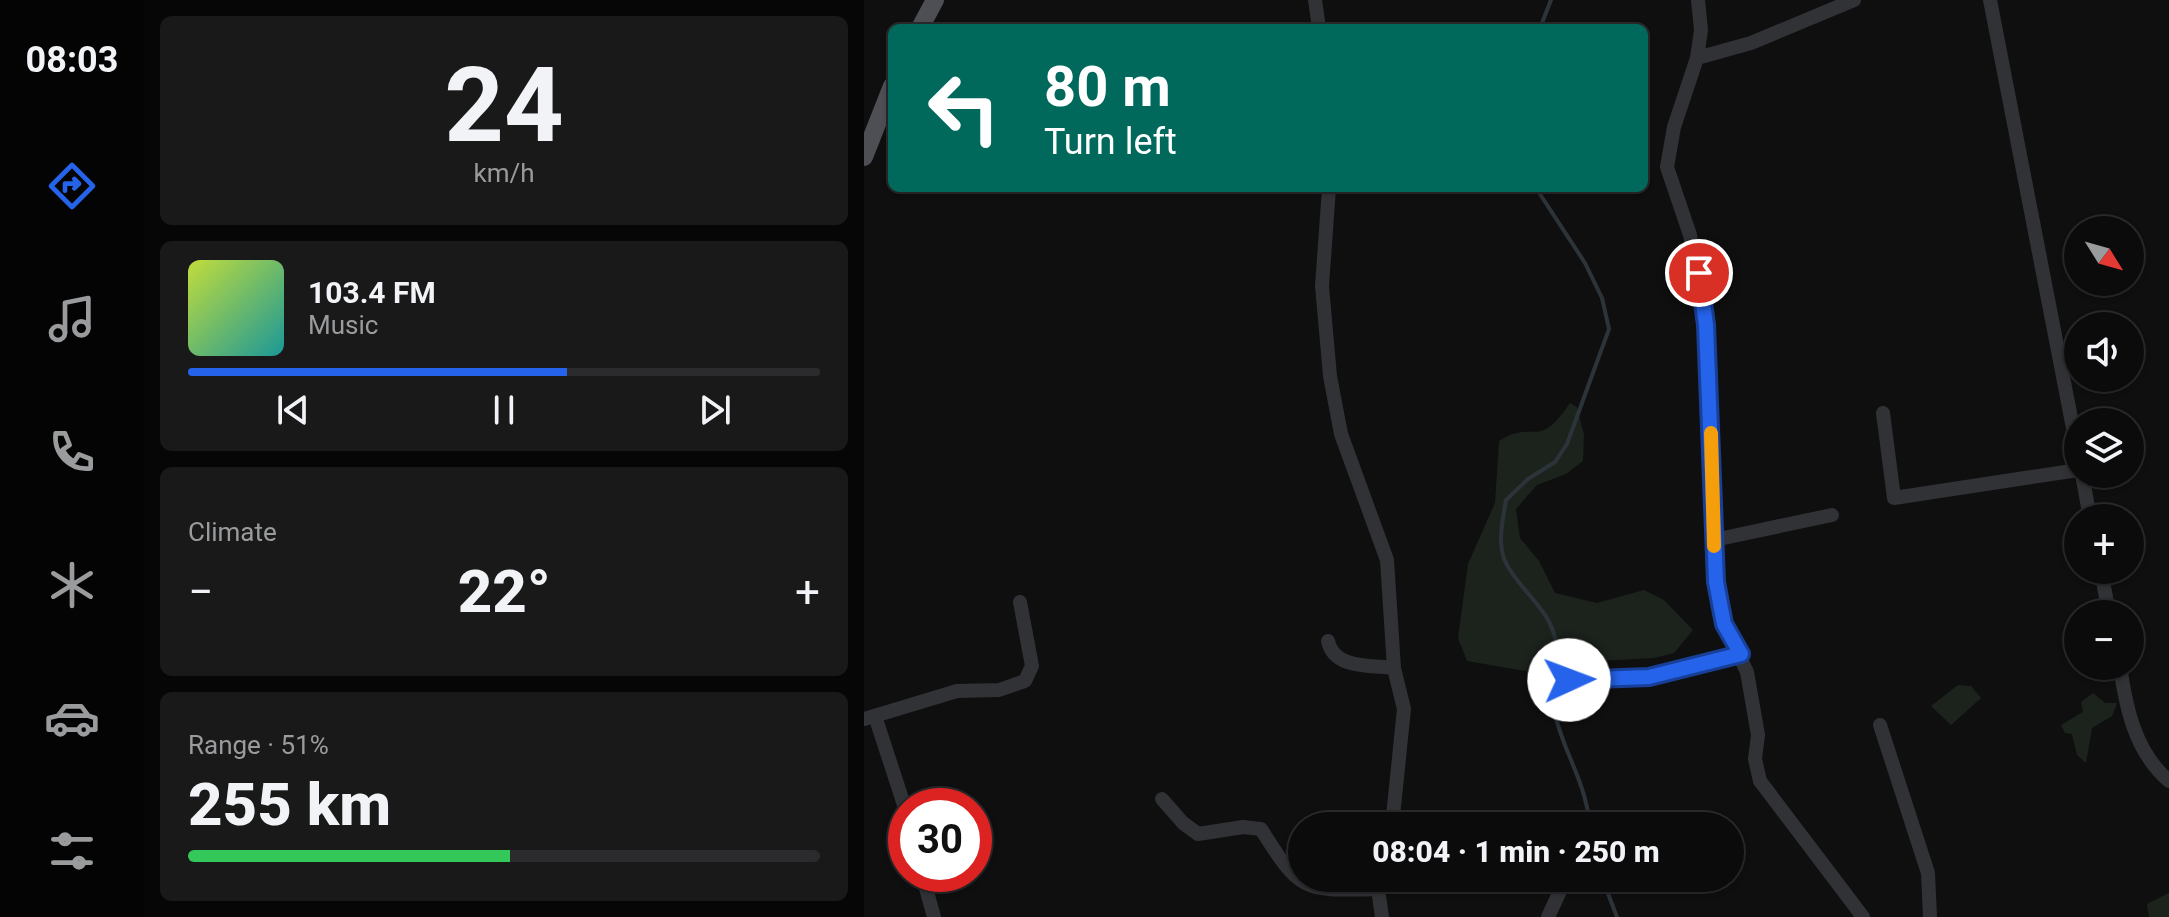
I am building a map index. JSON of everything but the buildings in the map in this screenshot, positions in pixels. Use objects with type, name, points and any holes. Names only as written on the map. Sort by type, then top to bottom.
[{"type":"main road","points":[[922,24],[935,0]]},
{"type":"main road","points":[[864,157],[888,96]]},
{"type":"street","points":[[1315,0],[1318,24]]},
{"type":"street","points":[[1698,0],[1701,30],[1697,58],[1674,127],[1667,167],[1690,235],[1706,325],[1716,582],[1724,624],[1741,654],[1758,735],[1755,759],[1760,781],[1863,917]]},
{"type":"street","points":[[1697,58],[1751,43],[1854,0]]},
{"type":"street","points":[[1990,0],[2069,408]]},
{"type":"street","points":[[1329,192],[1322,286],[1330,376],[1341,434],[1387,560],[1394,668],[1404,709],[1393,812]]},
{"type":"street","points":[[1883,413],[1894,498],[2064,474]]},
{"type":"street","points":[[1714,540],[1832,515]]},
{"type":"street","points":[[897,788],[870,717],[957,691],[999,690],[1025,681],[1032,666],[1020,602]]},
{"type":"street","points":[[1328,641],[1331,653],[1339,661],[1394,668]]},
{"type":"street","points":[[1569,680],[1649,677],[1741,654]]},
{"type":"street","points":[[2122,680],[2126,711],[2153,767],[2169,781]]},
{"type":"street","points":[[1880,725],[1928,873],[1930,917]]},
{"type":"street","points":[[1162,799],[1198,834],[1243,827],[1261,829],[1288,867]]},
{"type":"street","points":[[927,892],[934,917]]},
{"type":"street","points":[[1380,892],[1382,917]]},
{"type":"street","points":[[1548,917],[1560,892]]},
{"type":"shaded area","points":[[1570,403],[1577,407],[1584,435],[1583,461],[1566,474],[1537,485],[1516,509],[1520,538],[1539,561],[1555,593],[1597,603],[1644,590],[1664,600],[1693,630],[1674,653],[1654,658],[1599,661],[1579,658],[1525,671],[1467,661],[1458,638],[1468,564],[1495,503],[1499,441],[1521,432],[1543,430],[1559,418]]},
{"type":"shaded area","points":[[1958,685],[1971,686],[1981,698],[1951,725],[1931,706]]},
{"type":"shaded area","points":[[2093,693],[2105,703],[2117,703],[2112,716],[2092,728],[2086,763],[2077,755],[2072,734],[2065,733],[2061,725],[2083,712],[2081,702]]},
{"type":"shaded area","points":[[2169,893],[2169,917],[2149,917],[2147,904]]},
{"type":"waterway","points":[[1542,24],[1551,0]]},
{"type":"waterway","points":[[1539,192],[1585,263],[1602,298],[1609,329],[1567,444],[1555,462],[1528,479],[1506,500],[1501,546],[1511,571],[1541,609],[1553,631],[1557,651],[1554,710],[1588,812]]},
{"type":"waterway","points":[[1607,892],[1617,917]]},
{"type":"slow traffic","points":[[1711,433],[1714,546]]},
{"type":"route","points":[[1569,680],[1649,677],[1741,654],[1724,624],[1716,582],[1706,325],[1699,273]]}]
